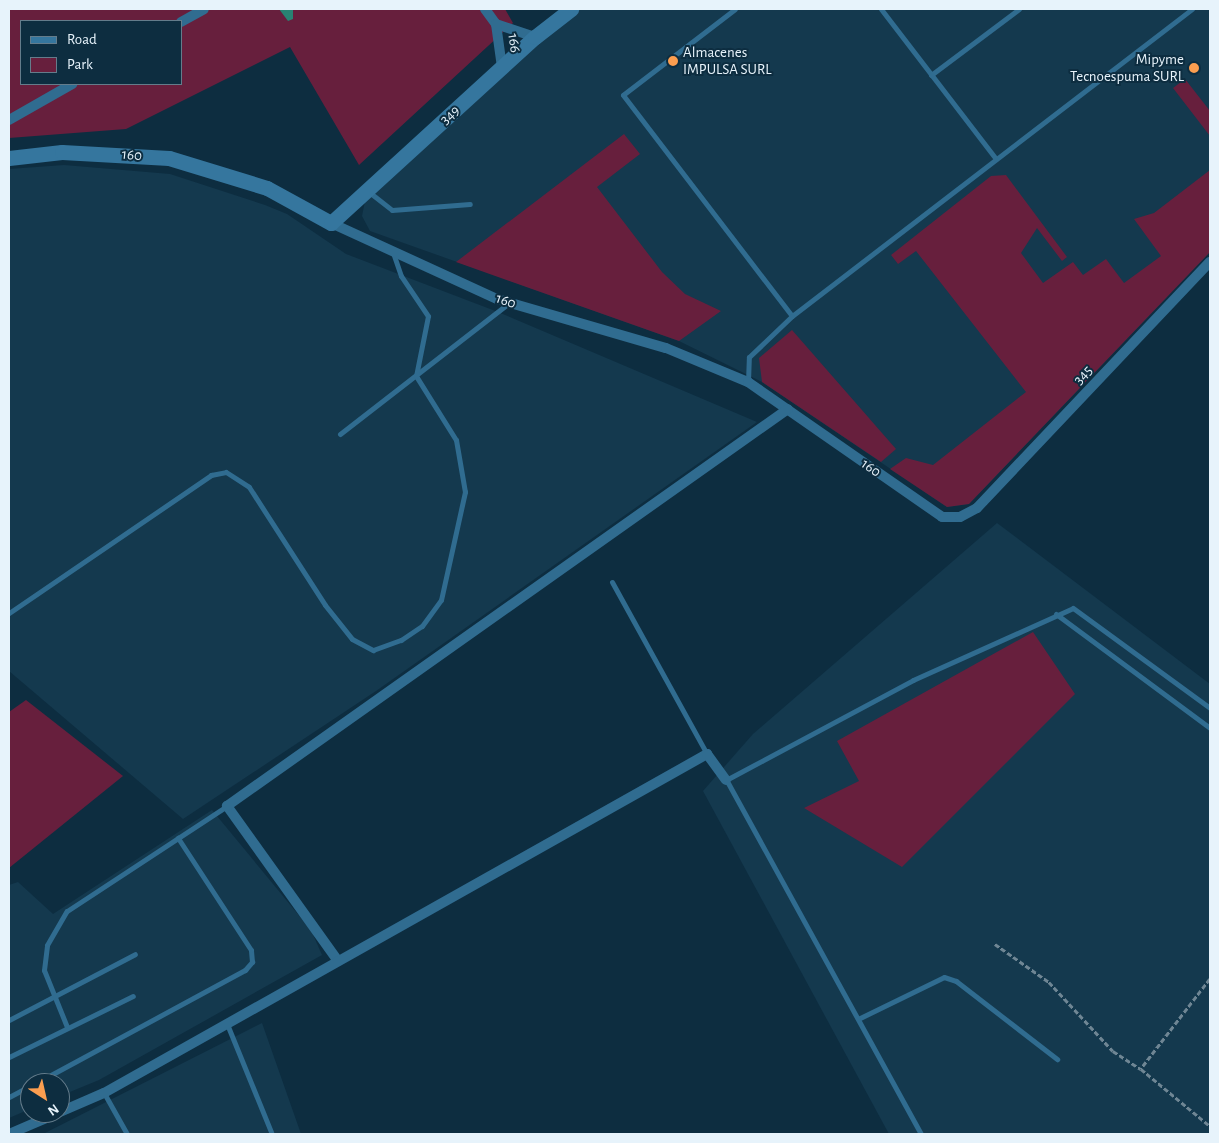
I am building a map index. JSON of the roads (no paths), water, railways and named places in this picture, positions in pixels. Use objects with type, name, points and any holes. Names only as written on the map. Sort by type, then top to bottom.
[{"type":"street","points":[[182,21],[204,9]]},
{"type":"street","name":"166","points":[[485,9],[496,24],[502,67]]},
{"type":"street","name":"349","points":[[331,223],[535,37],[571,9]]},
{"type":"street","name":"166","points":[[496,24],[535,37]]},
{"type":"street","points":[[9,120],[70,85]]},
{"type":"street","name":"160","points":[[9,158],[62,152],[169,158],[267,188],[331,223],[394,253],[510,303],[666,348],[748,382],[942,517],[960,518],[977,508]]},
{"type":"street","name":"345","points":[[977,508],[1210,262]]},
{"type":"street","points":[[338,961],[227,806],[788,409]]},
{"type":"street","points":[[70,1107],[104,1093],[707,754],[726,780]]},
{"type":"street","points":[[9,1134],[34,1123]]},
{"type":"lane","points":[[735,9],[623,95],[792,316]]},
{"type":"lane","points":[[881,9],[996,159]]},
{"type":"lane","points":[[932,75],[1019,9]]},
{"type":"lane","points":[[748,382],[749,357],[792,316],[1192,9]]},
{"type":"lane","points":[[366,191],[392,210],[470,204]]},
{"type":"lane","points":[[9,613],[210,476],[226,472],[249,487],[325,605],[352,639],[373,650],[401,640],[422,626],[441,600],[465,492],[456,440],[416,376],[428,316],[401,276],[394,253]]},
{"type":"lane","points":[[340,434],[510,303]]},
{"type":"lane","points":[[612,582],[707,754]]},
{"type":"lane","points":[[922,1134],[860,1018],[726,780],[913,680],[1056,614],[1073,608],[1210,708]]},
{"type":"lane","points":[[1056,614],[1210,728]]},
{"type":"lane","points":[[67,1027],[44,970],[47,945],[68,911],[227,806]]},
{"type":"lane","points":[[54,1073],[245,970],[252,962],[251,950],[178,838]]},
{"type":"lane","points":[[9,1020],[135,954]]},
{"type":"lane","points":[[860,1018],[944,977],[956,982],[1057,1059]]},
{"type":"lane","points":[[9,1057],[133,996]]},
{"type":"lane","points":[[226,1024],[271,1132]]},
{"type":"lane","points":[[104,1093],[127,1134]]},
{"type":"place","name":"Almacenes IMPULSA SURL","points":[[673,61]]},
{"type":"place","name":"Mipyme Tecnoespuma SURL","points":[[1194,68]]}]
